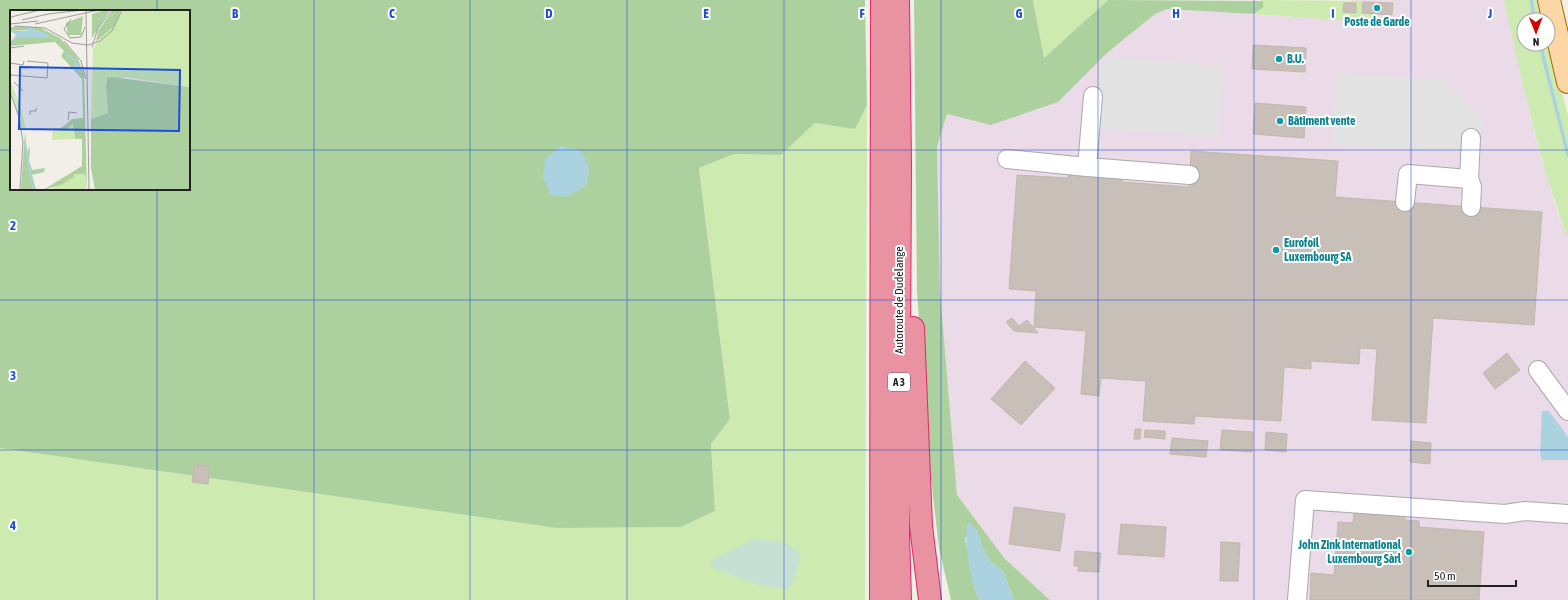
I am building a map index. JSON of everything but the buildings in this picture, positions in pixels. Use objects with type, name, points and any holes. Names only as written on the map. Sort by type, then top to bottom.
[{"type":"highway","name":"Autoroute de Dudelange","points":[[881,600],[882,0]]},
{"type":"highway","name":"Autoroute de Dudelange","points":[[898,0],[900,165],[898,534],[900,600]]},
{"type":"highway","name":"A 3","points":[[900,165],[911,291],[920,466],[921,526],[930,600]]},
{"type":"highway","name":"A 3","points":[[920,466],[932,548],[945,600]]},
{"type":"main road","points":[[1549,0],[1568,82]]},
{"type":"lane","points":[[1087,167],[1093,96]]},
{"type":"lane","points":[[1471,138],[1468,179],[1472,187],[1471,207]]},
{"type":"lane","points":[[1007,159],[1190,175]]},
{"type":"lane","points":[[1405,202],[1408,174],[1468,179]]},
{"type":"lane","points":[[1538,370],[1568,411]]},
{"type":"lane","points":[[1297,600],[1304,500],[1506,514],[1525,511],[1568,514]]},
{"type":"shaded area","points":[[1350,0],[1504,0],[1533,128],[1556,208],[1568,239],[1568,600],[1050,600],[1005,559],[957,495],[940,291],[937,147],[947,114],[991,125],[1058,102],[1107,53],[1155,14],[1167,9],[1379,22],[1379,14],[1362,13],[1362,1]]},
{"type":"shaded area","points":[[1109,57],[1224,66],[1218,137],[1091,127],[1093,96],[1101,67]]},
{"type":"shaded area","points":[[1336,73],[1446,80],[1483,119],[1481,153],[1332,144]]},
{"type":"green space","points":[[0,0],[865,0],[867,105],[855,129],[815,123],[781,155],[734,154],[699,168],[730,419],[711,444],[715,511],[681,527],[556,528],[0,448]],"holes":[[[589,168],[586,185],[566,197]]]},
{"type":"green space","points":[[914,0],[1033,0],[1044,58],[1108,0],[1263,1],[1263,8],[1253,14],[1167,9],[1155,14],[1107,53],[1058,102],[991,125],[947,114],[937,147],[940,291],[957,495],[1005,559],[1050,600],[1014,600],[1003,571],[991,563],[982,547],[977,530],[965,538],[975,589],[979,600],[951,600],[939,548],[929,462],[917,291]]},
{"type":"green space","points":[[1033,0],[1108,0],[1044,58]]},
{"type":"green space","points":[[1262,0],[1363,1],[1362,13],[1379,14],[1379,23],[1253,14],[1263,8]]},
{"type":"green space","points":[[1504,0],[1538,0],[1543,12],[1516,12],[1516,52]]},
{"type":"green space","points":[[1516,52],[1552,52],[1568,115],[1568,239],[1548,181]]},
{"type":"green space","points":[[867,105],[865,600],[0,600],[0,448],[556,528],[681,527],[715,511],[711,444],[730,419],[699,168],[734,154],[781,155],[815,123],[855,128]]},
{"type":"green space","points":[[754,539],[786,544],[797,551],[801,556],[792,585],[785,590],[758,585],[711,567],[711,561]]},
{"type":"water","points":[[561,146],[582,151],[589,168],[586,185],[566,197],[551,195],[543,178],[545,159]]},
{"type":"water","points":[[1542,411],[1549,411],[1568,437],[1568,460],[1542,460],[1540,453]]},
{"type":"water","points":[[970,523],[977,530],[982,547],[991,563],[1003,571],[1014,600],[979,600],[973,582],[967,552],[966,533],[967,524]]},
{"type":"waterway","points":[[1531,0],[1533,12]]},
{"type":"waterway","points":[[1542,52],[1568,155]]},
{"type":"place","name":"Poste de Garde","points":[[1377,8]]},
{"type":"place","name":"B.U.","points":[[1279,59]]},
{"type":"place","name":"Bâtiment vente","points":[[1280,121]]},
{"type":"place","name":"Eurofoil Luxembourg SA","points":[[1276,250]]},
{"type":"place","name":"John Zink International Luxembourg Sàrl","points":[[1409,552]]}]
